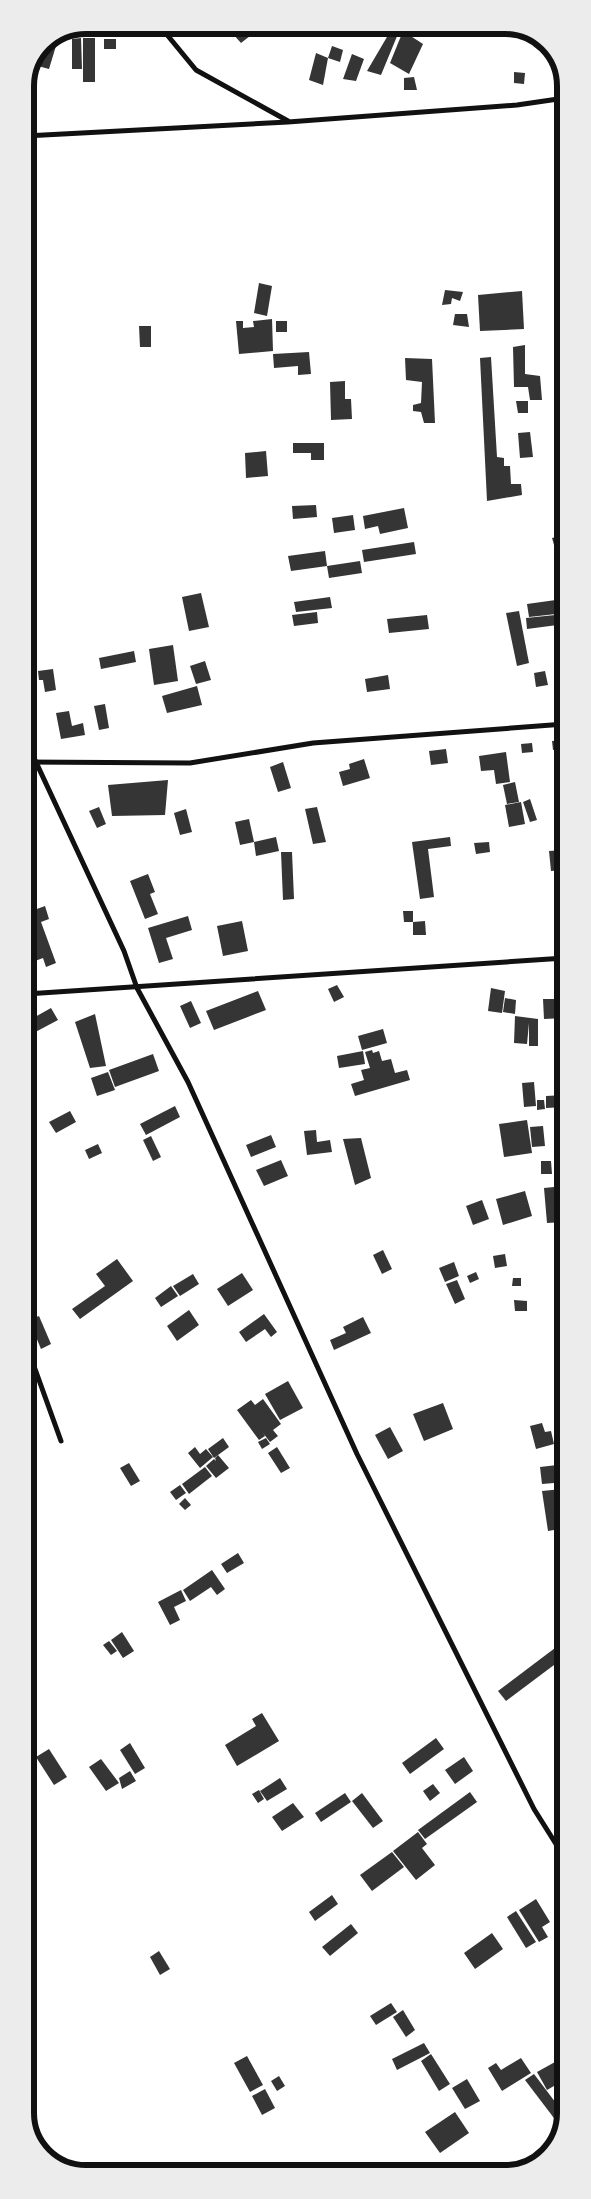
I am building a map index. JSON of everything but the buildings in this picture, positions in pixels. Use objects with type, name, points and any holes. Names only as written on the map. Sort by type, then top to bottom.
[{"type":"street","points":[[166,34],[196,70],[288,122]]},
{"type":"street","points":[[34,136],[288,122],[517,105],[557,99]]},
{"type":"street","points":[[557,725],[313,742],[190,763],[35,760],[124,951],[137,988],[188,1082],[356,1454],[534,1809],[557,1846]]},
{"type":"street","points":[[34,994],[557,959]]},
{"type":"street","points":[[34,1366],[61,1441]]}]
